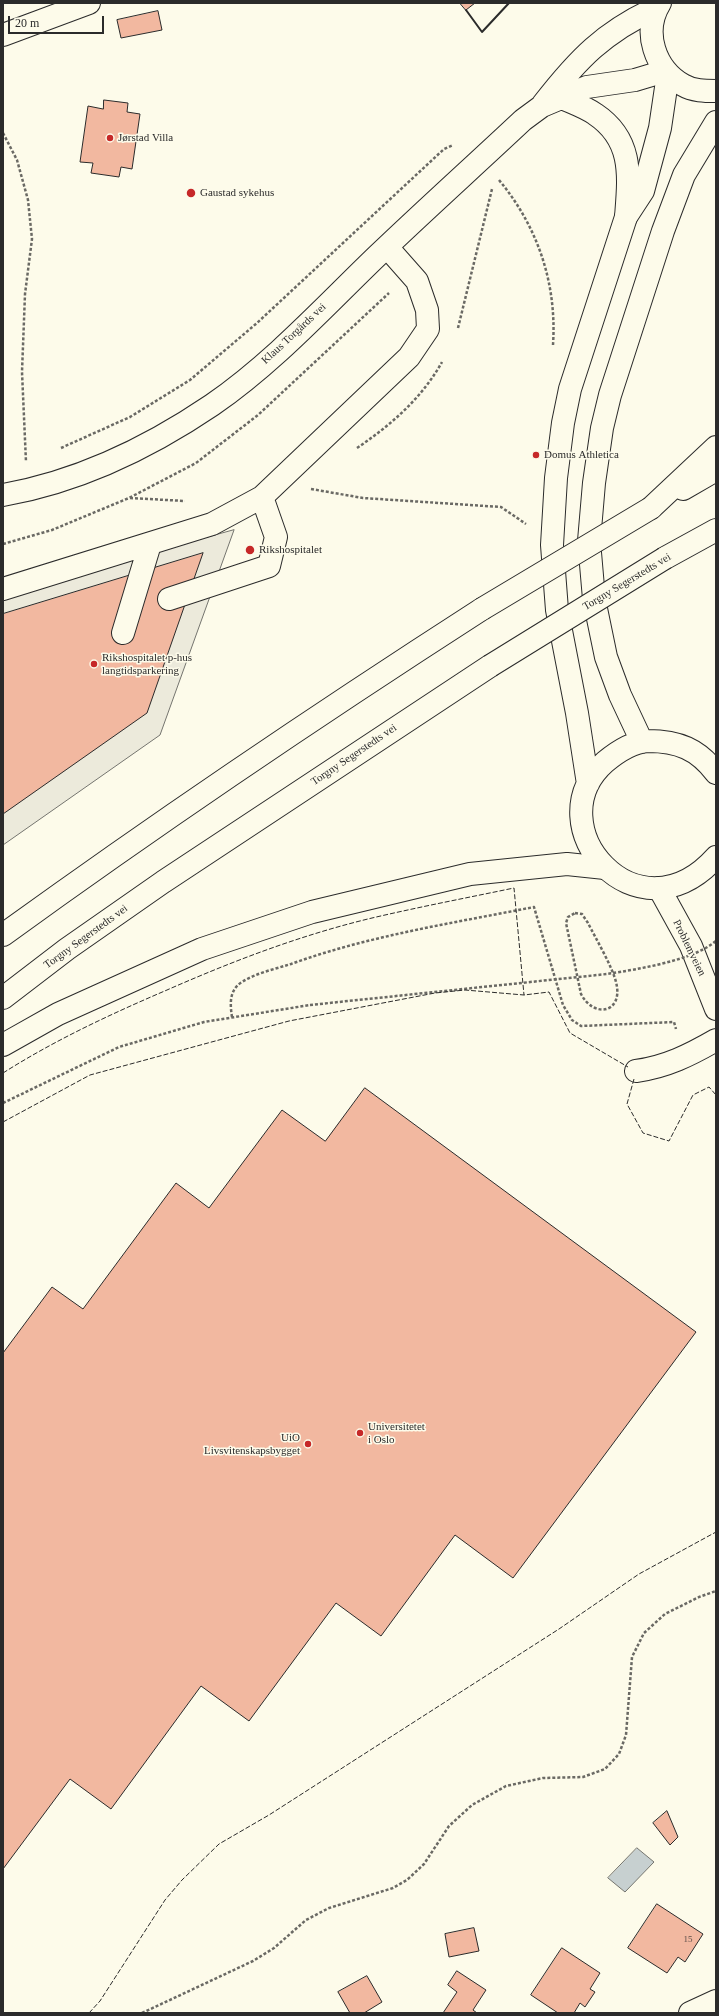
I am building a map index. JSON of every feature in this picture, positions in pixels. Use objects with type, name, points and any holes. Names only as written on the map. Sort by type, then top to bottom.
[{"type":"main road","points":[[3,35],[89,3]]},
{"type":"main road","points":[[658,6],[652,24],[652,40],[656,57],[666,72],[684,86],[699,91],[716,91]]},
{"type":"main road","name":"Klaus Torgårds vei","points":[[552,102],[571,68],[592,48],[616,29],[658,6]]},
{"type":"main road","points":[[626,217],[643,191],[656,150],[666,72]]},
{"type":"main road","name":"Klaus Torgårds vei","points":[[3,495],[52,484],[110,461],[174,429],[212,404],[285,344],[523,120],[552,102],[586,87],[635,80],[666,72]]},
{"type":"main road","points":[[552,102],[594,113],[608,123],[617,134],[626,154],[629,182],[626,217],[570,389],[563,423],[556,478],[552,545],[557,610],[577,713],[588,784]]},
{"type":"main road","points":[[642,742],[620,695],[606,657],[594,599],[589,541],[594,483],[602,428],[610,395],[660,238],[684,174],[716,122]]},
{"type":"main road","points":[[3,589],[212,524],[270,490],[409,357],[428,329],[427,310],[417,281],[387,247]]},
{"type":"main road","points":[[659,502],[716,447]]},
{"type":"main road","points":[[3,935],[144,834],[381,674],[482,609],[659,502],[716,470]]},
{"type":"main road","points":[[169,599],[269,566],[276,537],[270,490]]},
{"type":"main road","name":"Torgny Segerstedts vei","points":[[3,998],[67,949],[163,882],[490,666],[665,558],[716,530]]},
{"type":"main road","points":[[123,633],[150,544]]},
{"type":"main road","points":[[716,773],[707,761],[688,748],[666,741],[642,742],[617,752],[597,770],[588,784],[582,803],[582,826],[589,847],[605,868],[622,880],[640,887],[659,888],[685,883],[704,870],[716,857]]},
{"type":"main road","points":[[3,1045],[58,1014],[202,948],[312,912],[470,874],[567,864],[605,868]]},
{"type":"main road","name":"Problemveien","points":[[659,888],[691,946],[716,1009]]},
{"type":"main road","points":[[636,1071],[656,1069],[681,1060],[716,1040]]},
{"type":"main road","points":[[690,2013],[716,2000]]},
{"type":"path","points":[[3,133],[17,160],[28,200],[32,239],[25,294],[22,372],[26,464],[33,461]]},
{"type":"path","points":[[61,449],[130,417],[190,380],[257,323],[444,149],[455,144]]},
{"type":"path","points":[[495,175],[511,194],[522,212],[543,255],[555,320],[553,348]]},
{"type":"path","points":[[270,490],[362,498],[501,507],[526,524]]},
{"type":"path","points":[[129,498],[188,502]]},
{"type":"path","points":[[232,1017],[230,1006],[232,994],[241,982],[264,973],[307,958],[357,944],[534,907],[563,1005],[572,1020],[581,1026],[674,1022]]},
{"type":"path","points":[[575,913],[582,914],[588,923],[616,982],[617,1000],[613,1006],[601,1010],[586,1003],[581,994],[573,960],[566,923],[568,917],[575,913]]},
{"type":"path","points":[[3,1103],[119,1047],[204,1022],[310,1005],[628,970],[680,959],[716,941]]},
{"type":"path","points":[[142,2013],[253,1961],[274,1948],[306,1920],[329,1908],[393,1888],[407,1880],[424,1864],[449,1826],[472,1804],[506,1786],[543,1778],[583,1777],[605,1769],[619,1754],[626,1735],[632,1657],[644,1633],[665,1614],[699,1597],[716,1591]]},
{"type":"shaded area","name":"Rikshospitalet p-hus langtidsparkering","points":[[234,530],[160,735],[3,845],[3,594]]},
{"type":"shaded area","points":[[637,1848],[654,1862],[625,1892],[608,1878]]},
{"type":"building","points":[[460,3],[475,3],[466,10]]},
{"type":"building","points":[[158,11],[162,30],[121,38],[117,20]]},
{"type":"building","name":"Jørstad Villa","points":[[104,100],[128,103],[127,112],[140,114],[132,169],[121,167],[119,177],[91,173],[93,163],[80,162],[88,106],[103,109]]},
{"type":"building","name":"Rikshospitalet p-hus langtidsparkering","points":[[203,553],[147,713],[3,814],[3,614]]},
{"type":"building","name":"UiO Livsvitenskapsbygget","points":[[365,1088],[696,1332],[513,1578],[455,1535],[381,1636],[336,1603],[249,1721],[201,1686],[111,1809],[70,1779],[3,1869],[3,1353],[52,1287],[83,1309],[176,1183],[209,1208],[282,1110],[325,1141]]},
{"type":"building","points":[[667,1811],[678,1837],[670,1845],[653,1823]]},
{"type":"building","points":[[657,1904],[703,1934],[685,1962],[678,1957],[667,1973],[628,1948]]},
{"type":"building","points":[[474,1928],[479,1951],[449,1957],[445,1934]]},
{"type":"building","points":[[562,1948],[600,1973],[590,1989],[595,1992],[585,2007],[580,2003],[574,2013],[558,2013],[531,1995]]},
{"type":"building","points":[[457,1971],[486,1990],[473,2010],[477,2013],[443,2013],[457,1992],[448,1985]]},
{"type":"building","points":[[367,1976],[382,2002],[364,2013],[350,2013],[338,1992]]},
{"type":"fence","points":[[3,1073],[43,1049],[104,1018],[192,979],[242,959],[319,932],[372,918],[514,888],[524,995]]},
{"type":"fence","points":[[3,1122],[90,1075],[289,1021],[435,993],[465,990],[524,995],[549,992],[570,1033],[628,1067]]},
{"type":"fence","points":[[634,1079],[627,1104],[643,1133],[669,1141],[693,1095],[709,1087],[716,1095]]},
{"type":"fence","points":[[89,2013],[100,2001],[165,1900],[182,1880],[219,1844],[269,1815],[559,1629],[639,1574],[716,1532]]},
{"type":"wall","points":[[466,10],[482,32],[509,3]]},
{"type":"place","name":"Jørstad Villa","points":[[110,138]]},
{"type":"place","name":"Gaustad sykehus","points":[[191,193]]},
{"type":"place","name":"Domus Athletica","points":[[536,455]]},
{"type":"place","name":"Rikshospitalet","points":[[250,550]]},
{"type":"place","name":"Rikshospitalet p-hus langtidsparkering","points":[[94,664]]},
{"type":"place","name":"Universitetet i Oslo","points":[[360,1433]]},
{"type":"place","name":"UiO Livsvitenskapsbygget","points":[[308,1444]]}]
